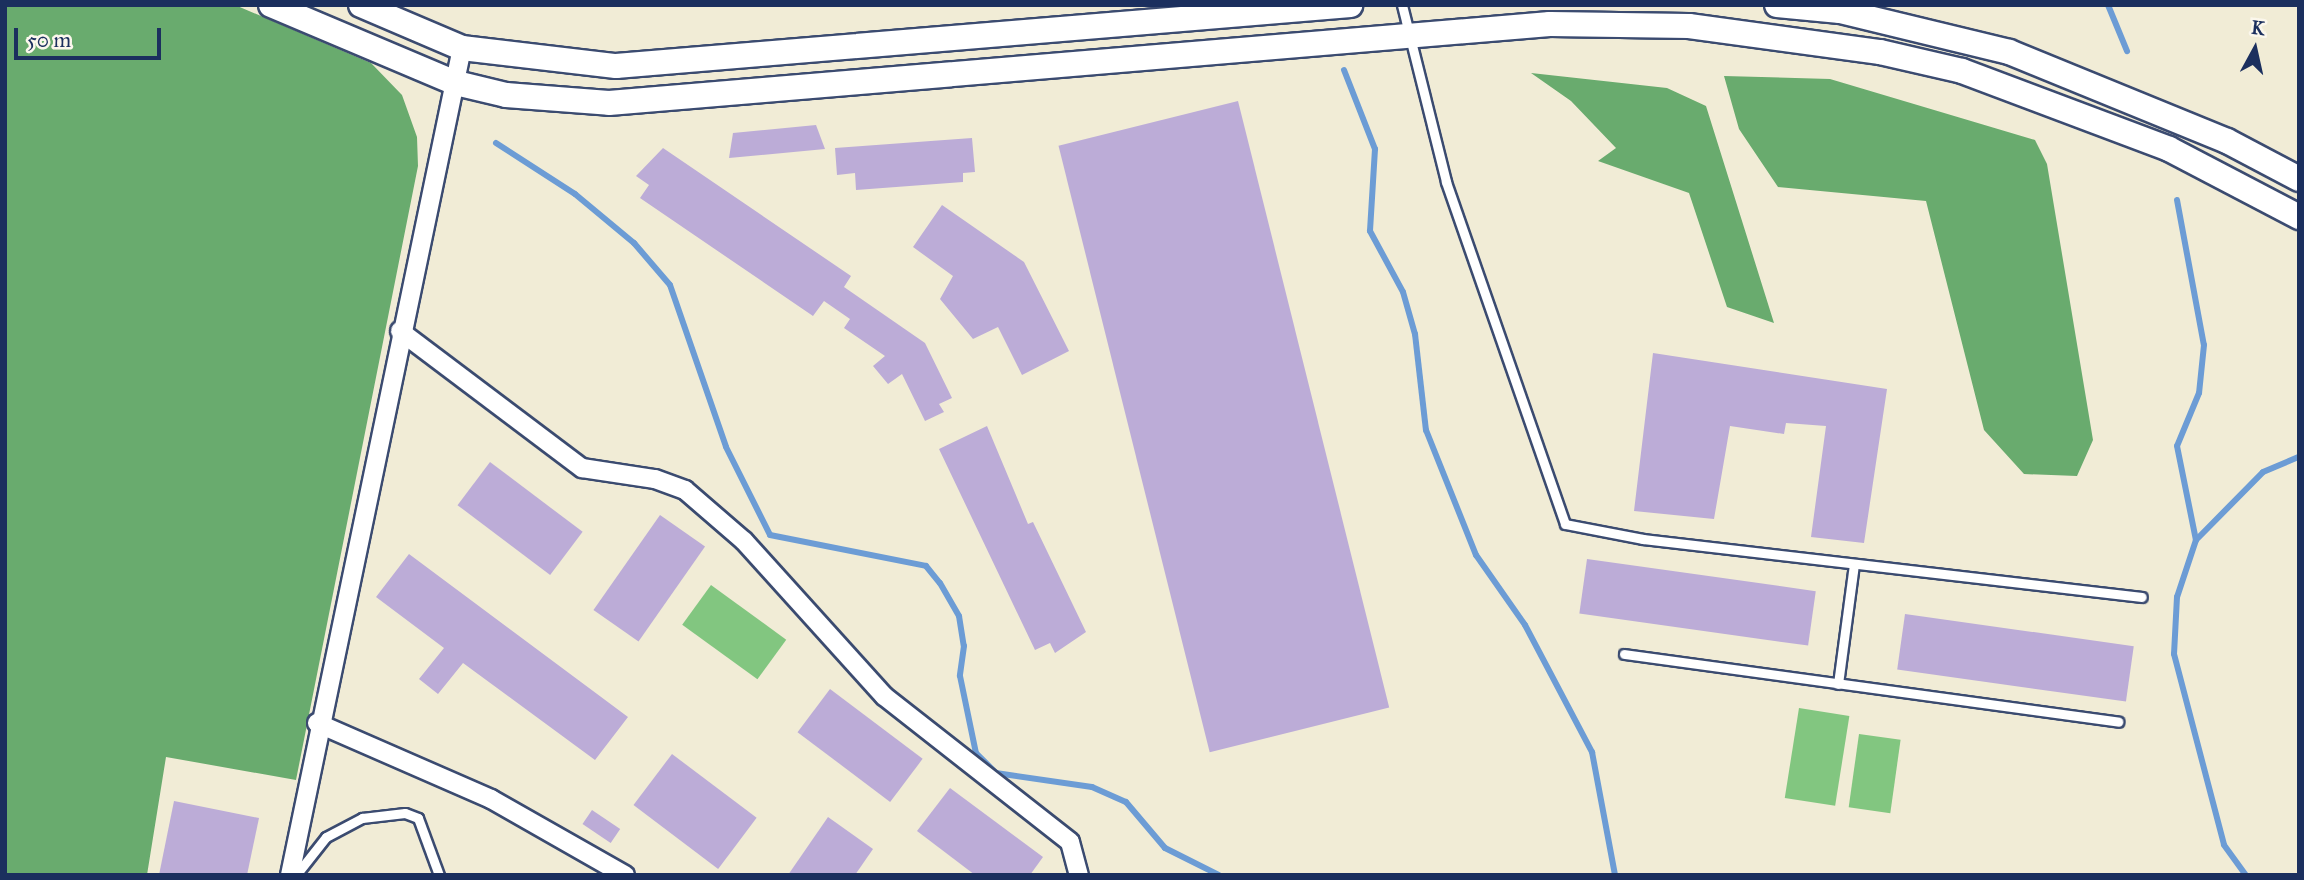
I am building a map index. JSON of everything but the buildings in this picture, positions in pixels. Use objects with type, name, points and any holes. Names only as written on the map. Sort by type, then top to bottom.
[{"type":"street","points":[[271,5],[456,83],[506,95],[609,103],[998,67],[1550,24],[1689,26],[1880,52],[1962,71],[2119,129],[2299,217]]},
{"type":"street","points":[[361,5],[463,48],[616,66],[762,59],[1350,5]]},
{"type":"street","points":[[1777,5],[1840,11],[2009,52],[2227,141],[2299,179]]},
{"type":"street","points":[[996,38],[998,67]]},
{"type":"street","points":[[290,875],[317,723],[463,48]]},
{"type":"street","points":[[762,59],[769,88]]},
{"type":"street","points":[[400,331],[582,468],[656,479],[685,491],[744,541],[884,696],[1070,842],[1079,875]]},
{"type":"street","points":[[317,723],[491,799],[625,875]]},
{"type":"lane","points":[[1402,5],[1446,183],[1565,524],[1576,531],[2142,597]]},
{"type":"lane","points":[[1839,684],[1854,564]]},
{"type":"lane","points":[[1624,654],[2118,722]]},
{"type":"lane","points":[[296,875],[326,837],[362,818],[405,813],[418,818],[439,875]]},
{"type":"green space","points":[[5,5],[235,5],[371,63],[402,95],[417,137],[418,166],[296,780],[166,757],[147,875],[5,875]]},
{"type":"green space","points":[[1531,73],[1667,88],[1706,106],[1774,323],[1727,307],[1689,193],[1598,161],[1616,148],[1571,101]]},
{"type":"green space","points":[[1724,76],[1830,79],[2035,140],[2047,164],[2093,440],[2077,476],[2024,474],[1984,430],[1926,201],[1778,187],[1739,129]]},
{"type":"green space","points":[[711,585],[786,640],[757,679],[682,625]]},
{"type":"green space","points":[[1799,708],[1849,716],[1835,806],[1785,798]]},
{"type":"green space","points":[[1859,734],[1901,740],[1890,813],[1849,807]]},
{"type":"waterway","points":[[2108,5],[2127,51]]},
{"type":"waterway","points":[[1344,70],[1375,149],[1370,231],[1403,292],[1415,334],[1426,430],[1476,555],[1525,625],[1592,752],[1615,875]]},
{"type":"waterway","points":[[496,143],[575,194],[634,243],[670,285],[726,447],[770,535],[926,566],[940,583],[959,616],[964,646],[960,676],[976,753],[996,773],[1092,787],[1126,802],[1165,848],[1219,875]]},
{"type":"waterway","points":[[2177,200],[2204,345],[2199,393],[2177,446],[2196,540],[2177,597],[2174,654],[2224,845],[2246,875]]},
{"type":"waterway","points":[[2196,540],[2263,472],[2299,457]]}]
